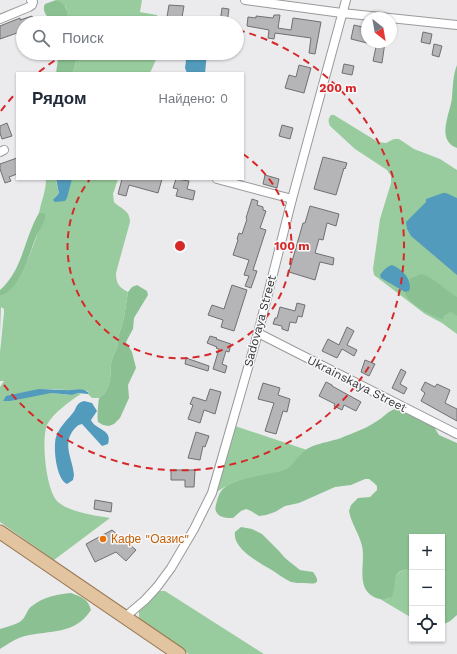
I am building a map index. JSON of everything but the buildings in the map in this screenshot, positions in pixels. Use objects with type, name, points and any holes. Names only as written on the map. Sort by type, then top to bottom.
[{"type":"main road","points":[[0,532],[179,654]]},
{"type":"street","points":[[245,0],[342,13],[457,25]]},
{"type":"street","name":"Sadovaya Street","points":[[125,617],[149,596],[171,568],[212,493],[258,333],[292,199],[346,0]]},
{"type":"street","points":[[0,19],[30,4]]},
{"type":"street","points":[[221,180],[292,199]]},
{"type":"street","name":"Ukrainskaya Street","points":[[258,333],[457,434]]},
{"type":"green space","points":[[56,0],[142,0],[140,12],[157,16],[68,16],[66,7]]},
{"type":"green space","points":[[56,0],[60,2],[65,6],[68,16],[47,16],[44,9],[45,4]]},
{"type":"green space","points":[[58,60],[76,60],[73,72],[56,72]]},
{"type":"green space","points":[[76,60],[156,60],[150,72],[73,72]]},
{"type":"green space","points":[[457,65],[457,148],[450,144],[445,132]]},
{"type":"green space","points":[[331,115],[334,115],[378,142],[386,143],[394,139],[399,139],[414,149],[440,159],[457,170],[457,334],[442,323],[425,314],[374,275],[373,269],[380,219],[391,183],[391,176],[387,170],[355,149],[330,126],[329,118]]},
{"type":"green space","points":[[46,180],[56,180],[59,193],[54,198],[69,187],[72,180],[118,180],[113,194],[114,202],[127,212],[130,218],[116,273],[119,285],[128,292],[117,348],[111,364],[110,380],[104,394],[99,398],[92,398],[88,394],[88,391],[47,389],[29,392],[6,401],[44,393],[71,395],[78,393],[81,394],[57,412],[47,425],[44,442],[50,488],[58,502],[69,508],[83,513],[110,518],[54,560],[0,522],[0,387],[4,381],[0,381],[0,352],[4,309],[1,307],[0,334],[0,296],[8,291],[15,283],[28,259],[38,233],[43,213],[39,213]]},
{"type":"green space","points":[[39,213],[45,214],[45,217],[23,271],[13,287],[0,296],[0,290],[14,273]]},
{"type":"green space","points":[[421,274],[435,281],[457,297],[457,316],[451,312],[443,316],[444,319],[439,318],[421,309],[406,296],[405,292],[409,291],[409,279]]},
{"type":"green space","points":[[137,285],[147,291],[148,295],[134,318],[133,329],[126,342],[132,352],[136,368],[128,385],[129,398],[120,418],[114,424],[109,426],[103,425],[98,422],[99,398],[104,394],[110,380],[111,364],[117,348],[128,292],[132,287]]},
{"type":"green space","points":[[399,409],[430,424],[439,435],[457,443],[457,615],[447,623],[445,623],[445,534],[409,534],[409,569],[400,571],[397,574],[392,597],[388,599],[376,598],[368,593],[362,574],[362,546],[351,520],[349,511],[351,505],[358,498],[370,497],[377,490],[377,486],[369,479],[365,479],[351,485],[335,487],[299,503],[285,506],[266,515],[259,516],[246,509],[241,511],[233,518],[227,518],[220,516],[216,510],[216,504],[220,492],[230,484],[245,478],[272,473],[287,468],[310,447],[341,438],[360,430],[373,424],[390,411]]},
{"type":"green space","points":[[235,426],[307,450],[293,464],[281,471],[236,481],[215,493]]},
{"type":"green space","points":[[241,527],[252,529],[262,534],[285,558],[300,570],[313,572],[317,579],[316,583],[291,582],[247,554],[235,538],[235,532]]},
{"type":"green space","points":[[409,569],[409,616],[380,599],[388,599],[393,594],[395,578],[402,571]]},
{"type":"green space","points":[[158,591],[165,591],[264,654],[189,654],[146,625],[139,618],[139,610]]},
{"type":"green space","points":[[71,593],[84,599],[88,603],[91,610],[85,618],[70,628],[22,637],[12,641],[0,649],[0,629],[21,621],[30,607],[41,600],[56,595]]},
{"type":"water","points":[[186,60],[206,60],[205,72],[187,72],[185,68]]},
{"type":"water","points":[[56,180],[72,180],[65,201],[55,202],[53,200],[59,193]]},
{"type":"water","points":[[443,193],[457,198],[457,275],[411,236],[407,229],[406,222],[426,202],[426,199]]},
{"type":"water","points":[[392,265],[402,271],[409,280],[409,291],[405,292],[381,278],[380,275],[382,272]]},
{"type":"water","points":[[39,389],[80,389],[89,393],[78,393],[72,395],[51,393],[11,401],[3,401],[6,396]]},
{"type":"water","points":[[84,401],[92,403],[97,411],[91,420],[96,426],[106,432],[109,439],[108,444],[102,446],[82,424],[76,427],[69,437],[68,443],[74,475],[73,480],[67,484],[60,476],[56,462],[56,437],[78,405]]},
{"type":"place","name":"Кафе \"Оазис\"","points":[[103,539]]}]
